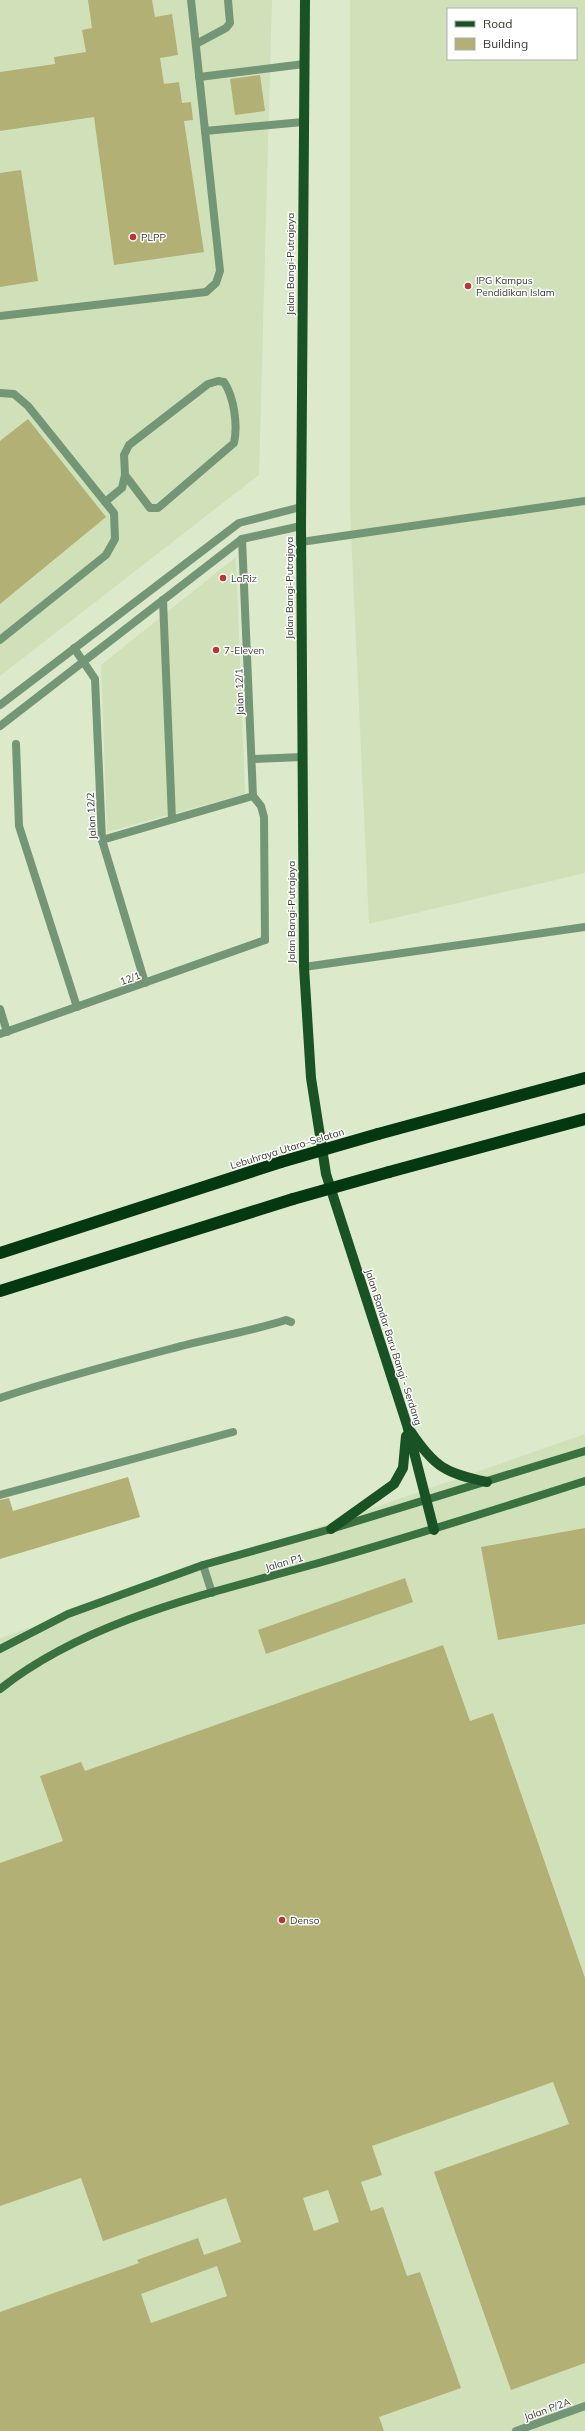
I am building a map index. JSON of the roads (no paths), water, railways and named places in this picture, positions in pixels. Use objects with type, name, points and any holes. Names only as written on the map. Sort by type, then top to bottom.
[{"type":"highway","name":"Lebuhraya Utara–Selatan","points":[[0,1253],[281,1162],[585,1078]]},
{"type":"highway","points":[[0,1291],[293,1199],[585,1118]]},
{"type":"main road","name":"Jalan Bangi-Putrajaya","points":[[305,0],[301,507],[304,967],[311,1078],[326,1174]]},
{"type":"main road","name":"Jalan Bandar Baru Bangi - Serdang","points":[[326,1174],[406,1425],[434,1530]]},
{"type":"main road","points":[[406,1425],[425,1453],[446,1470],[488,1482]]},
{"type":"main road","points":[[331,1529],[388,1491],[394,1484],[403,1468],[406,1425]]},
{"type":"main road","name":"Jalan P1","points":[[0,1649],[68,1614],[203,1565],[331,1529],[585,1451]]},
{"type":"main road","name":"Jalan P1","points":[[0,1689],[24,1670],[75,1642],[130,1620],[212,1593],[434,1530],[585,1480]]},
{"type":"street","points":[[0,316],[206,292],[216,284],[220,271],[191,0]]},
{"type":"street","points":[[196,44],[226,28],[230,23],[228,0]]},
{"type":"street","points":[[199,76],[304,64]]},
{"type":"street","points":[[205,131],[303,122]]},
{"type":"street","points":[[105,502],[122,488],[125,475],[124,455],[130,445],[208,384],[218,381],[224,382],[230,392],[236,435],[234,443],[158,508],[150,508],[125,475]]},
{"type":"street","points":[[0,393],[14,394],[28,406],[114,513],[115,539],[106,555],[0,640]]},
{"type":"street","points":[[301,542],[585,501]]},
{"type":"street","points":[[0,705],[239,523],[301,507]]},
{"type":"street","points":[[0,726],[242,539],[301,526]]},
{"type":"street","name":"Jalan 12/1","points":[[242,539],[253,796]]},
{"type":"street","points":[[163,600],[172,819]]},
{"type":"street","name":"Jalan 12/2","points":[[74,648],[96,679],[102,840],[145,983]]},
{"type":"street","points":[[16,744],[20,826],[77,1007]]},
{"type":"street","points":[[252,759],[302,758]]},
{"type":"street","points":[[102,840],[253,796]]},
{"type":"street","name":"12/1","points":[[4,1033],[265,940],[264,817],[261,806],[253,796]]},
{"type":"street","points":[[304,967],[585,927]]},
{"type":"street","points":[[0,1009],[4,1033]]},
{"type":"street","points":[[0,1398],[92,1369],[286,1320],[291,1322]]},
{"type":"street","points":[[0,1495],[233,1432]]},
{"type":"street","points":[[203,1565],[212,1593]]},
{"type":"street","name":"Jalan P/2A","points":[[516,2431],[585,2406]]},
{"type":"place","name":"PLPP","points":[[133,237]]},
{"type":"place","name":"IPG Kampus Pendidikan Islam","points":[[468,286]]},
{"type":"place","name":"LaRiz","points":[[223,578]]},
{"type":"place","name":"7-Eleven","points":[[216,650]]},
{"type":"place","name":"Denso","points":[[282,1920]]}]
